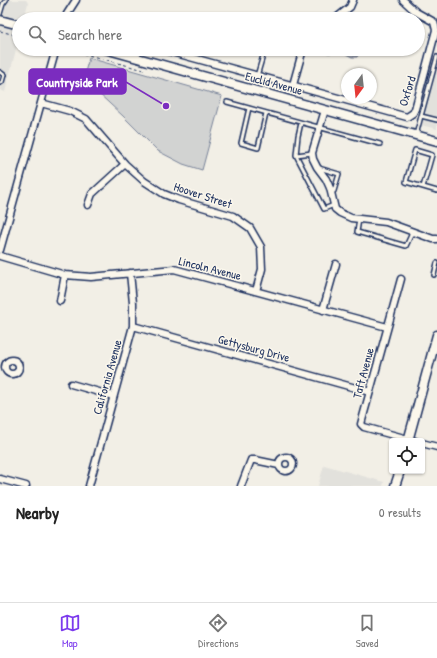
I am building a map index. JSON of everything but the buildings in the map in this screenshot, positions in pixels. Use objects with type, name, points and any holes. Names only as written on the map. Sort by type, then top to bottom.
[{"type":"main road","points":[[0,20],[12,23]]},
{"type":"main road","name":"Euclid Avenue","points":[[130,56],[437,141]]},
{"type":"main road","points":[[411,438],[437,335]]},
{"type":"main road","points":[[395,486],[399,474]]},
{"type":"street","points":[[68,12],[76,0]]},
{"type":"street","points":[[345,12],[350,8],[353,0]]},
{"type":"street","name":"Oxford","points":[[403,0],[416,12]]},
{"type":"street","name":"Oxford","points":[[186,56],[402,116],[411,116],[415,109],[436,30],[434,22],[425,17]]},
{"type":"street","points":[[0,250],[54,56]]},
{"type":"street","points":[[293,85],[301,56]]},
{"type":"street","name":"Hoover Street","points":[[41,103],[70,111],[86,119],[125,164],[144,181],[164,194],[233,216],[250,228],[261,247],[262,269],[256,291]]},
{"type":"street","points":[[325,110],[312,153],[317,167],[326,179],[330,188],[335,209],[351,218],[380,221],[433,239],[437,239]]},
{"type":"street","points":[[88,205],[92,194],[125,164]]},
{"type":"street","name":"Lincoln Avenue","points":[[0,256],[65,275],[91,277],[174,269],[388,328]]},
{"type":"street","points":[[323,310],[336,264]]},
{"type":"street","name":"California Avenue","points":[[89,486],[134,326],[130,273]]},
{"type":"street","points":[[60,301],[65,275]]},
{"type":"street","name":"Taft Avenue","points":[[401,279],[361,424],[364,427],[403,438]]},
{"type":"street","name":"Gettysburg Drive","points":[[134,326],[370,392]]},
{"type":"street","points":[[0,360],[6,363]]},
{"type":"street","points":[[70,384],[114,396]]},
{"type":"street","points":[[425,444],[437,447]]},
{"type":"street","points":[[241,486],[251,460],[279,465]]},
{"type":"street","points":[[0,479],[26,486]]},
{"type":"lane","points":[[0,14],[6,0]]},
{"type":"lane","points":[[257,76],[262,56]]},
{"type":"lane","points":[[416,135],[437,57]]},
{"type":"lane","points":[[0,72],[4,75],[0,84]]},
{"type":"lane","points":[[227,102],[380,144]]},
{"type":"lane","points":[[249,108],[241,143],[258,148],[266,113]]},
{"type":"lane","points":[[421,116],[437,120]]},
{"type":"lane","points":[[301,123],[295,148],[296,155],[324,209],[334,205]]},
{"type":"lane","points":[[423,187],[432,155],[415,150],[406,182],[423,187],[437,191]]},
{"type":"lane","points":[[296,155],[312,153]]},
{"type":"lane","points":[[317,167],[339,174],[334,191],[331,193]]},
{"type":"lane","points":[[359,219],[357,232],[406,246],[412,231]]},
{"type":"lane","points":[[434,275],[437,263]]},
{"type":"path","points":[[0,31],[12,34]]},
{"type":"path","points":[[92,56],[144,70]]},
{"type":"shaded area","points":[[0,0],[26,0],[28,3],[26,12],[12,12],[12,56],[14,56],[5,92],[0,90]]},
{"type":"shaded area","points":[[437,49],[437,129],[417,124]]},
{"type":"shaded area","points":[[89,58],[222,96],[202,170],[183,164],[158,151],[83,79]]},
{"type":"shaded area","points":[[324,465],[384,482],[383,486],[318,486]]},
{"type":"place","name":"Countryside Park","points":[[166,106]]}]
